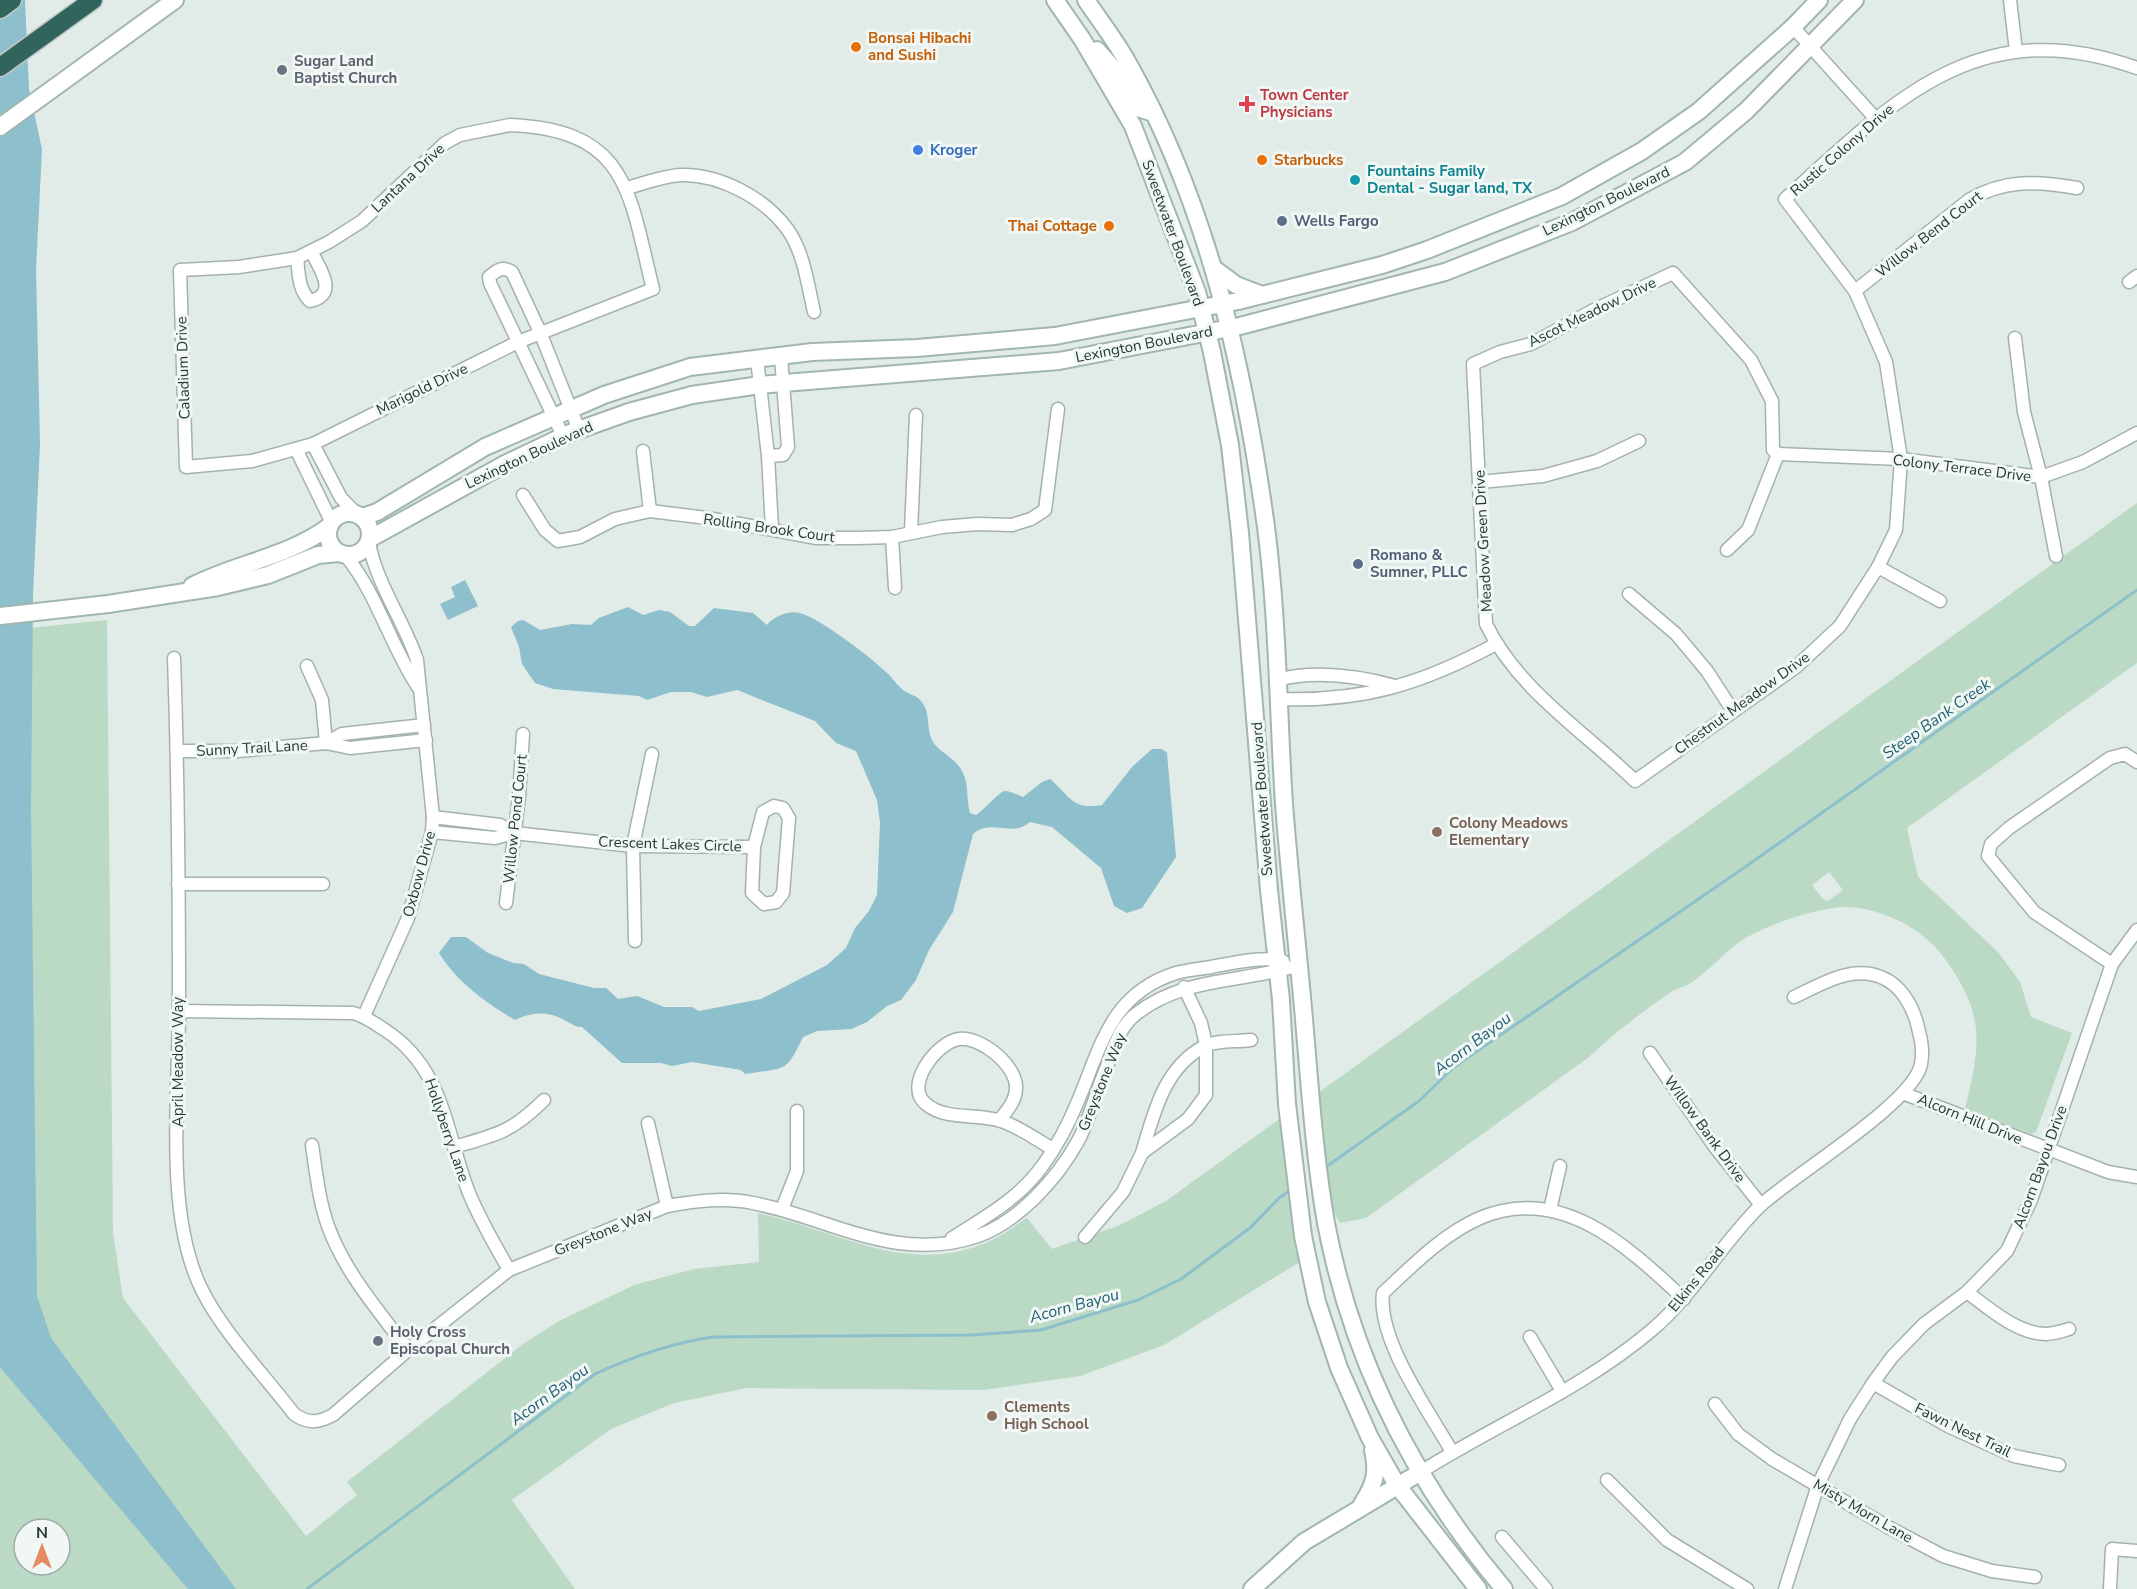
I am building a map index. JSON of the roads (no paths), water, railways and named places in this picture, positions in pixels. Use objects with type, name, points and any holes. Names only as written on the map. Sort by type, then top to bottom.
[{"type":"highway","points":[[0,9],[12,0]]},
{"type":"highway","points":[[0,67],[93,0]]},
{"type":"main road","points":[[0,126],[175,0]]},
{"type":"main road","name":"Sweetwater Boulevard","points":[[1055,0],[1082,39],[1133,126],[1201,308],[1230,445],[1255,692],[1291,1136],[1303,1236],[1317,1302],[1348,1390],[1370,1437],[1398,1485],[1478,1589]]},
{"type":"main road","name":"Sweetwater Boulevard","points":[[1086,0],[1126,59],[1154,113],[1189,191],[1229,328],[1266,530],[1299,965],[1313,1119],[1326,1222],[1362,1355],[1419,1473],[1465,1543],[1504,1589]]},
{"type":"main road","name":"Lexington Boulevard","points":[[359,516],[377,512],[485,447],[570,409],[690,366],[1055,336],[1262,295],[1427,250],[1562,196],[1642,151],[1699,111],[1793,27],[1819,0]]},
{"type":"main road","name":"Lexington Boulevard","points":[[370,540],[504,464],[571,433],[629,412],[692,395],[760,385],[1059,361],[1229,328],[1445,272],[1572,222],[1686,162],[1746,111],[1855,0]]},
{"type":"main road","points":[[1082,39],[1090,41],[1113,68],[1137,108],[1154,113]]},
{"type":"main road","points":[[1133,126],[1148,126],[1177,164]]},
{"type":"main road","points":[[1562,196],[1572,222]]},
{"type":"main road","points":[[1213,268],[1236,285],[1262,295]]},
{"type":"main road","points":[[1345,274],[1353,297]]},
{"type":"main road","points":[[1055,336],[1059,361]]},
{"type":"main road","points":[[0,616],[74,608],[243,582],[291,567],[318,555],[359,553],[370,540],[369,526],[359,516],[345,513],[302,545],[213,575],[183,590]]},
{"type":"main road","points":[[331,524],[329,541],[342,554]]},
{"type":"main road","points":[[1240,533],[1266,530]]},
{"type":"main road","points":[[1255,692],[1277,680]]},
{"type":"main road","points":[[1255,692],[1278,699]]},
{"type":"main road","points":[[1360,1508],[1373,1487],[1376,1476],[1370,1437]]},
{"type":"main road","name":"Elkins Road","points":[[1252,1589],[1304,1542],[1419,1473]]},
{"type":"street","points":[[2010,0],[2016,51]]},
{"type":"street","points":[[1793,27],[1875,117]]},
{"type":"street","name":"Rustic Colony Drive","points":[[1785,199],[1875,117],[1906,95],[1957,66],[1986,56],[2016,51],[2074,52],[2137,68]]},
{"type":"street","name":"Lantana Drive","points":[[180,270],[239,267],[297,258],[362,221],[445,143],[460,135],[496,126],[535,126],[579,138],[613,165],[627,188],[653,289]]},
{"type":"street","points":[[627,188],[681,175],[701,177],[735,188],[763,204],[789,231],[805,272],[813,312]]},
{"type":"street","name":"Willow Bend Court","points":[[1855,291],[1969,200],[1986,190],[2028,182],[2077,188]]},
{"type":"street","name":"Chestnut Meadow Drive","points":[[1635,781],[1796,667],[1840,626],[1878,567],[1896,530],[1901,459],[1886,362],[1855,291],[1785,199]]},
{"type":"street","points":[[297,258],[300,287],[304,296],[310,301],[320,299],[325,292],[326,281],[311,251]]},
{"type":"street","points":[[506,269],[512,272],[540,332],[570,409],[571,433],[554,416],[490,283],[489,277],[498,270],[506,269]]},
{"type":"street","name":"Caladium Drive","points":[[180,270],[186,467]]},
{"type":"street","name":"Ascot Meadow Drive","points":[[1487,358],[1531,344],[1592,311],[1673,273],[1751,360],[1772,401],[1773,450],[1778,454]]},
{"type":"street","name":"Marigold Drive","points":[[186,467],[224,465],[313,444],[518,342],[653,289]]},
{"type":"street","points":[[2015,338],[2024,412],[2041,477],[2056,556]]},
{"type":"street","points":[[768,456],[783,455],[788,447],[781,357]]},
{"type":"street","name":"Meadow Green Drive","points":[[1487,358],[1473,364],[1486,624],[1496,644],[1538,695],[1635,781]]},
{"type":"street","points":[[757,359],[768,456],[772,529]]},
{"type":"street","name":"Rolling Brook Court","points":[[522,495],[545,530],[558,541],[580,537],[615,519],[650,512],[772,529],[817,538],[892,537],[911,532],[977,524],[1012,525],[1031,519],[1045,510],[1058,410]]},
{"type":"street","points":[[911,532],[916,415]]},
{"type":"street","name":"Colony Terrace Drive","points":[[1778,454],[1901,459],[2041,477],[2083,462],[2137,433]]},
{"type":"street","points":[[1480,482],[1543,476],[1597,461],[1639,441]]},
{"type":"street","points":[[313,444],[341,498],[359,516]]},
{"type":"street","points":[[296,449],[331,524]]},
{"type":"street","points":[[643,451],[650,512]]},
{"type":"street","points":[[1727,550],[1748,530],[1778,454]]},
{"type":"street","points":[[892,537],[895,588]]},
{"type":"street","name":"Oxbow Drive","points":[[364,1016],[408,918],[432,832],[434,817],[417,660],[410,639],[374,562],[370,540]]},
{"type":"street","name":"Oxbow Drive","points":[[342,554],[358,570],[403,664],[419,688]]},
{"type":"street","points":[[1878,567],[1940,601]]},
{"type":"street","points":[[1629,594],[1676,634],[1707,671],[1733,711]]},
{"type":"street","points":[[1278,699],[1319,700],[1381,692],[1448,670],[1496,644]]},
{"type":"street","name":"April Meadow Way","points":[[174,658],[179,1011],[177,1201],[191,1262],[201,1290],[216,1313],[294,1414],[309,1422]]},
{"type":"street","points":[[307,666],[322,700],[326,743]]},
{"type":"street","points":[[1277,680],[1290,676],[1333,676],[1370,680],[1395,686]]},
{"type":"street","name":"Sunny Trail Lane","points":[[326,743],[342,734],[424,725]]},
{"type":"street","name":"Willow Pond Court","points":[[506,903],[523,734]]},
{"type":"street","name":"Sunny Trail Lane","points":[[177,751],[238,751],[326,743],[350,748],[426,740]]},
{"type":"street","points":[[635,941],[633,846],[652,754]]},
{"type":"street","points":[[2112,964],[2034,912],[1988,856],[1991,844],[2010,828],[2110,758],[2125,754],[2137,762]]},
{"type":"street","name":"Crescent Lakes Circle","points":[[774,806],[783,808],[789,818],[783,893],[776,902],[764,904],[752,893],[754,847],[763,812],[774,806]]},
{"type":"street","name":"Crescent Lakes Circle","points":[[434,817],[500,825],[514,833]]},
{"type":"street","name":"Crescent Lakes Circle","points":[[432,832],[495,838],[514,833],[633,846],[754,847]]},
{"type":"street","points":[[178,884],[323,884]]},
{"type":"street","name":"Alcorn Bayou Drive","points":[[1785,1589],[1818,1485],[1850,1419],[1873,1383],[1892,1357],[1924,1324],[1967,1292],[2007,1251],[2031,1200],[2112,964],[2137,930]]},
{"type":"street","name":"Greystone Way","points":[[945,1242],[1006,1204],[1034,1178],[1053,1149],[1079,1099],[1083,1083],[1099,1045],[1119,1011],[1154,983],[1176,973],[1233,963],[1299,965]]},
{"type":"street","name":"Greystone Way","points":[[309,1422],[319,1422],[333,1416],[408,1350],[509,1270],[667,1206],[695,1201],[730,1200],[782,1209],[871,1239],[918,1245],[975,1237],[994,1229],[1016,1215],[1066,1161],[1079,1138],[1121,1031],[1135,1014],[1184,987],[1276,965]]},
{"type":"street","name":"Elkins Road","points":[[1419,1473],[1452,1452],[1506,1425],[1562,1391],[1654,1329],[1684,1299],[1725,1243],[1761,1205],[1905,1094],[1921,1066],[1922,1041],[1913,1012],[1902,992],[1884,978],[1860,973],[1840,975],[1794,997]]},
{"type":"street","points":[[1142,1152],[1188,1119],[1206,1095],[1206,1046],[1201,1023],[1184,987]]},
{"type":"street","name":"Hollyberry Lane","points":[[179,1011],[332,1012],[364,1016],[404,1042],[423,1064],[434,1084],[476,1211],[509,1270]]},
{"type":"street","points":[[1000,1120],[1016,1097],[1015,1077],[1010,1067],[973,1040],[961,1038],[951,1041],[936,1051],[920,1077],[918,1095],[924,1103],[935,1110],[1000,1120],[1053,1149]]},
{"type":"street","points":[[1085,1237],[1123,1192],[1142,1152],[1159,1094],[1184,1061],[1206,1046],[1251,1040]]},
{"type":"street","name":"Willow Bank Drive","points":[[1650,1053],[1715,1147],[1761,1205]]},
{"type":"street","points":[[1083,1083],[1097,1090]]},
{"type":"street","name":"Alcorn Hill Drive","points":[[1905,1094],[2108,1172],[2137,1177]]},
{"type":"street","points":[[454,1147],[503,1133],[528,1116],[544,1100]]},
{"type":"street","points":[[782,1209],[797,1171],[797,1111]]},
{"type":"street","points":[[648,1123],[667,1206]]},
{"type":"street","points":[[312,1145],[328,1225],[340,1255],[362,1289],[408,1350]]},
{"type":"street","points":[[1550,1210],[1560,1167]]},
{"type":"street","points":[[1006,1204],[1016,1215]]},
{"type":"street","points":[[1452,1452],[1391,1343],[1381,1309],[1383,1293],[1421,1258],[1481,1217],[1519,1209],[1550,1210],[1589,1222],[1631,1250],[1684,1299]]},
{"type":"street","points":[[1967,1292],[1996,1314],[2024,1328],[2045,1334],[2069,1329]]},
{"type":"street","points":[[1530,1337],[1562,1391]]},
{"type":"street","name":"Fawn Nest Trail","points":[[1873,1383],[1948,1426],[2014,1456],[2059,1465]]},
{"type":"street","name":"Misty Morn Lane","points":[[1715,1404],[1738,1434],[1772,1459],[1943,1556],[1992,1571],[2035,1577]]},
{"type":"street","points":[[1607,1480],[1667,1539],[1747,1589]]},
{"type":"street","points":[[1502,1537],[1546,1589]]},
{"type":"street","points":[[2110,1589],[2112,1549],[2137,1551]]},
{"type":"water","points":[[0,0],[25,0],[29,89],[42,149],[36,269],[40,443],[33,595],[31,809],[37,1296],[51,1338],[236,1589],[188,1589],[0,1367]]},
{"type":"water","points":[[465,580],[478,606],[448,620],[440,604],[455,597],[451,587]]},
{"type":"water","points":[[628,607],[643,615],[659,610],[670,612],[689,626],[695,626],[714,608],[753,613],[767,625],[777,617],[791,612],[807,616],[831,629],[879,666],[902,689],[921,701],[926,710],[932,740],[960,767],[966,782],[970,813],[976,815],[1005,791],[1023,797],[1042,782],[1050,779],[1078,804],[1102,805],[1132,767],[1152,749],[1162,749],[1167,753],[1176,857],[1142,908],[1127,913],[1114,906],[1101,868],[1052,827],[1030,822],[1016,828],[980,830],[973,834],[953,912],[929,950],[916,980],[901,1000],[887,1006],[867,1022],[851,1029],[817,1031],[803,1037],[787,1064],[776,1069],[745,1074],[741,1070],[692,1062],[672,1066],[661,1063],[622,1063],[582,1027],[575,1026],[561,1018],[548,1014],[535,1014],[515,1020],[473,991],[446,964],[439,953],[451,937],[466,937],[488,953],[513,963],[524,964],[539,974],[594,988],[606,988],[618,999],[637,996],[664,1007],[692,1007],[699,1011],[761,999],[827,965],[846,948],[855,928],[869,911],[877,895],[880,823],[877,800],[856,751],[836,743],[815,721],[737,690],[707,697],[691,692],[671,692],[647,700],[639,696],[553,689],[535,683],[522,664],[519,647],[511,627],[518,621],[523,620],[540,630],[572,624],[591,625],[599,618]]},
{"type":"waterway","name":"Acorn Bayou","points":[[1323,1169],[1419,1101],[1454,1067],[1748,865],[2137,590]]},
{"type":"waterway","name":"Acorn Bayou","points":[[307,1589],[595,1374],[624,1361],[667,1347],[713,1337],[972,1335],[1041,1330],[1138,1300],[1181,1279],[1250,1228],[1279,1198],[1292,1189]]},
{"type":"place","name":"Bonsai Hibachi and Sushi","points":[[856,47]]},
{"type":"place","name":"Sugar Land Baptist Church","points":[[282,70]]},
{"type":"place","name":"Town Center Physicians","points":[[1247,104]]},
{"type":"place","name":"Kroger","points":[[918,150]]},
{"type":"place","name":"Starbucks","points":[[1262,160]]},
{"type":"place","name":"Fountains Family Dental - Sugar land, TX","points":[[1355,180]]},
{"type":"place","name":"Wells Fargo","points":[[1282,221]]},
{"type":"place","name":"Thai Cottage","points":[[1109,226]]},
{"type":"place","name":"Romano & Sumner, PLLC","points":[[1358,564]]},
{"type":"place","name":"Colony Meadows Elementary","points":[[1437,832]]},
{"type":"place","name":"Holy Cross Episcopal Church","points":[[378,1341]]},
{"type":"place","name":"Clements High School","points":[[992,1416]]},
{"type":"water label","name":"Steep Bank Creek","points":[[1936,718]]}]
